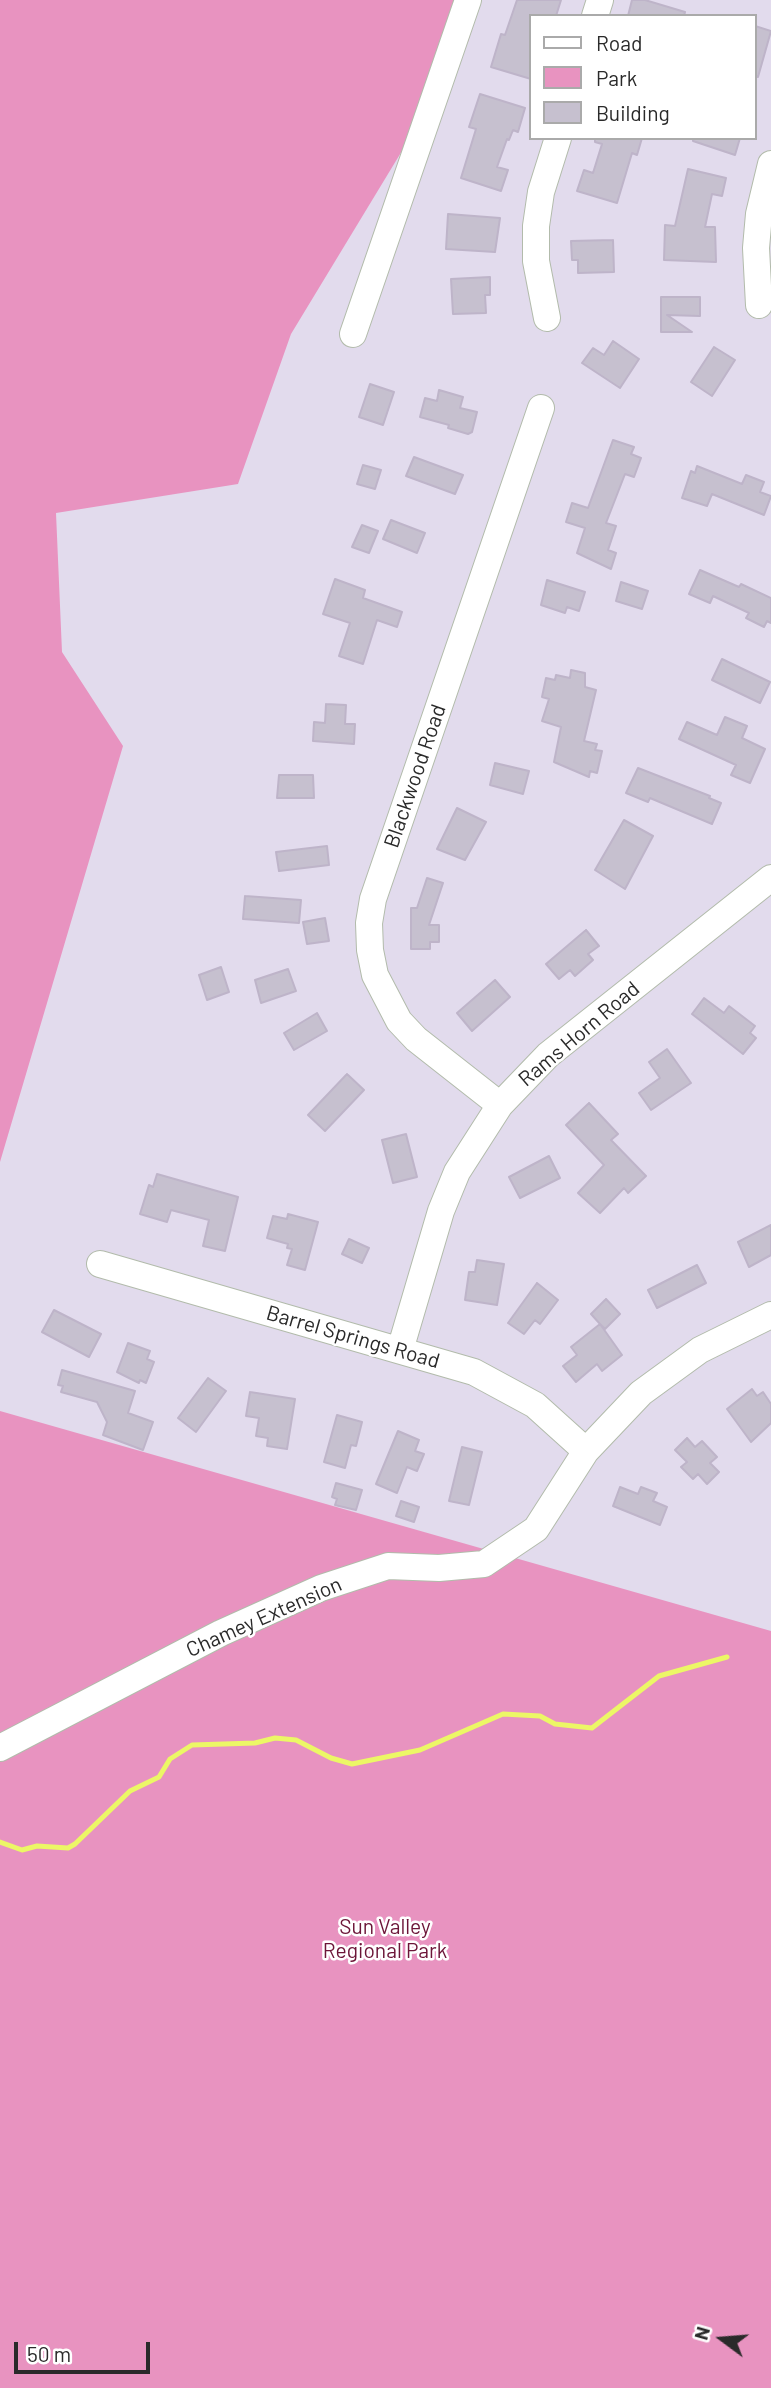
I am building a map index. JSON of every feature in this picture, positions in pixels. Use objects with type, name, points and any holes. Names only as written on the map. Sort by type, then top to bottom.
[{"type":"street","points":[[352,334],[468,0]]},
{"type":"street","points":[[547,318],[536,261],[536,226],[541,192],[557,140]]},
{"type":"street","points":[[758,305],[756,248],[759,214],[771,164]]},
{"type":"street","name":"Blackwood Road","points":[[499,1105],[416,1039],[400,1021],[375,975],[370,950],[369,923],[373,899],[541,408]]},
{"type":"street","name":"Rams Horn Road","points":[[400,1350],[441,1211],[457,1172],[499,1105],[548,1055],[771,878]]},
{"type":"street","name":"Barrel Springs Road","points":[[100,1264],[474,1372],[535,1405],[586,1451]]},
{"type":"street","points":[[586,1451],[641,1393],[670,1369],[699,1350],[771,1315]]},
{"type":"street","name":"Chamey Extension","points":[[0,1748],[221,1633],[321,1588],[388,1566],[439,1568],[484,1564],[536,1529],[586,1451]]},
{"type":"green space","points":[[0,0],[481,0],[468,42],[291,334],[238,484],[56,513],[62,652],[123,746],[0,1162]]},
{"type":"green space","name":"Sun Valley Regional Park","points":[[0,1411],[771,1631],[771,2388],[0,2388]]},
{"type":"building","points":[[517,0],[561,0],[557,14],[530,14],[530,79],[491,67],[501,34],[505,35]]},
{"type":"building","points":[[632,0],[645,0],[685,12],[684,14],[628,14]]},
{"type":"building","points":[[757,27],[771,31],[757,77]]},
{"type":"building","points":[[480,94],[525,108],[518,132],[513,130],[509,140],[507,139],[497,167],[508,170],[501,191],[461,178],[476,129],[469,127]]},
{"type":"building","points":[[641,140],[637,155],[632,153],[617,203],[577,191],[584,170],[593,173],[602,144],[595,142]]},
{"type":"building","points":[[693,140],[739,140],[735,155]]},
{"type":"building","points":[[688,169],[726,178],[722,196],[712,194],[705,227],[715,227],[716,262],[664,260],[665,225],[675,226]]},
{"type":"building","points":[[448,214],[500,218],[495,252],[446,249]]},
{"type":"building","points":[[613,240],[614,272],[578,273],[578,260],[572,260],[571,241]]},
{"type":"building","points":[[490,277],[490,295],[485,295],[486,313],[453,314],[451,279]]},
{"type":"building","points":[[661,297],[700,297],[700,316],[667,315],[692,332],[661,332]]},
{"type":"building","points":[[613,341],[639,359],[620,388],[582,363],[593,348],[604,355]]},
{"type":"building","points":[[714,347],[735,360],[712,396],[691,382]]},
{"type":"building","points":[[370,384],[394,392],[383,425],[359,417]]},
{"type":"building","points":[[439,390],[463,397],[460,408],[477,412],[472,432],[468,434],[448,428],[449,425],[420,417],[425,398],[437,401]]},
{"type":"building","points":[[613,440],[634,447],[631,454],[641,458],[634,477],[625,474],[606,523],[616,526],[608,550],[616,553],[611,569],[577,553],[585,528],[566,522],[572,503],[588,508]]},
{"type":"building","points":[[414,457],[463,475],[455,494],[406,476]]},
{"type":"building","points":[[363,465],[381,470],[375,489],[357,484]]},
{"type":"building","points":[[697,466],[742,484],[746,475],[764,482],[760,492],[771,496],[764,515],[712,494],[707,506],[682,498],[691,471],[695,473]]},
{"type":"building","points":[[391,520],[425,533],[417,553],[383,539]]},
{"type":"building","points":[[362,525],[378,531],[369,553],[352,547]]},
{"type":"building","points":[[700,570],[771,598],[771,623],[767,621],[764,627],[746,618],[749,613],[713,596],[710,603],[689,594]]},
{"type":"building","points":[[335,579],[365,590],[363,598],[402,612],[397,627],[377,620],[363,664],[339,656],[350,623],[323,614]]},
{"type":"building","points":[[547,580],[585,592],[579,611],[567,607],[565,613],[541,605]]},
{"type":"building","points":[[621,582],[648,591],[642,609],[616,601]]},
{"type":"building","points":[[722,659],[770,682],[760,703],[712,680]]},
{"type":"building","points":[[571,670],[585,673],[585,687],[596,690],[584,741],[597,744],[595,750],[602,751],[597,773],[590,771],[589,777],[554,762],[561,727],[542,721],[549,699],[542,697],[546,678],[555,680],[556,675],[570,678]]},
{"type":"building","points":[[326,704],[346,705],[345,724],[355,724],[354,744],[313,741],[314,722],[325,723]]},
{"type":"building","points":[[725,717],[747,726],[742,738],[765,749],[750,783],[731,775],[736,765],[679,739],[687,722],[717,735]]},
{"type":"building","points":[[495,763],[529,771],[523,794],[490,785]]},
{"type":"building","points":[[638,768],[710,796],[709,798],[721,803],[712,824],[650,798],[648,802],[626,793]]},
{"type":"building","points":[[279,775],[313,775],[314,798],[277,798]]},
{"type":"building","points":[[457,808],[486,822],[465,860],[437,849]]},
{"type":"building","points":[[624,820],[653,836],[625,889],[595,870]]},
{"type":"building","points":[[327,846],[329,865],[279,871],[276,852]]},
{"type":"building","points":[[427,878],[443,883],[429,925],[439,925],[439,942],[430,942],[430,949],[411,949],[411,908],[417,908]]},
{"type":"building","points":[[245,896],[301,900],[299,923],[243,919]]},
{"type":"building","points":[[325,918],[329,941],[307,944],[303,922]]},
{"type":"building","points":[[586,930],[599,946],[588,954],[593,960],[575,976],[570,970],[559,979],[546,964]]},
{"type":"building","points":[[221,967],[229,992],[207,1000],[199,975]]},
{"type":"building","points":[[288,969],[296,991],[261,1003],[255,980]]},
{"type":"building","points":[[495,980],[510,997],[472,1031],[457,1013]]},
{"type":"building","points":[[704,998],[724,1013],[729,1006],[755,1026],[750,1033],[756,1038],[743,1054],[692,1014]]},
{"type":"building","points":[[317,1013],[327,1031],[294,1050],[284,1033]]},
{"type":"building","points":[[667,1049],[691,1083],[651,1110],[639,1093],[660,1078],[649,1062]]},
{"type":"building","points":[[347,1074],[364,1090],[325,1131],[308,1115]]},
{"type":"building","points":[[589,1103],[618,1134],[611,1140],[646,1176],[628,1193],[624,1188],[600,1213],[578,1193],[604,1165],[566,1125]]},
{"type":"building","points":[[406,1134],[417,1177],[393,1183],[382,1140]]},
{"type":"building","points":[[549,1156],[560,1178],[520,1198],[509,1177]]},
{"type":"building","points":[[157,1174],[238,1197],[225,1251],[203,1246],[209,1220],[171,1210],[167,1222],[140,1214],[149,1185],[153,1187]]},
{"type":"building","points":[[288,1214],[318,1222],[305,1270],[287,1265],[292,1249],[287,1248],[288,1244],[267,1238],[273,1216],[287,1219]]},
{"type":"building","points":[[771,1225],[771,1255],[749,1267],[738,1242]]},
{"type":"building","points":[[349,1239],[369,1248],[362,1263],[342,1254]]},
{"type":"building","points":[[477,1260],[504,1264],[497,1305],[465,1300],[469,1272],[475,1272]]},
{"type":"building","points":[[697,1265],[706,1283],[657,1308],[648,1290]]},
{"type":"building","points":[[537,1283],[558,1300],[540,1324],[535,1320],[524,1334],[508,1323]]},
{"type":"building","points":[[606,1299],[620,1314],[605,1329],[591,1314]]},
{"type":"building","points":[[54,1310],[101,1334],[89,1357],[42,1332]]},
{"type":"building","points":[[600,1324],[622,1355],[602,1371],[597,1364],[576,1382],[563,1366],[577,1355],[571,1347]]},
{"type":"building","points":[[128,1343],[150,1351],[147,1359],[154,1362],[146,1383],[140,1380],[139,1383],[117,1372]]},
{"type":"building","points":[[62,1370],[135,1391],[128,1413],[153,1422],[143,1450],[103,1435],[107,1422],[97,1402],[61,1392],[63,1386],[58,1385]]},
{"type":"building","points":[[208,1378],[226,1391],[196,1432],[178,1418]]},
{"type":"building","points":[[752,1389],[757,1396],[763,1392],[771,1404],[771,1423],[751,1442],[727,1409]]},
{"type":"building","points":[[250,1392],[295,1399],[287,1449],[267,1446],[268,1438],[256,1436],[259,1418],[246,1416]]},
{"type":"building","points":[[337,1415],[362,1422],[356,1446],[351,1445],[345,1468],[324,1462]]},
{"type":"building","points":[[398,1431],[419,1440],[415,1451],[424,1454],[417,1471],[407,1467],[397,1493],[376,1484]]},
{"type":"building","points":[[687,1438],[695,1447],[702,1441],[717,1457],[710,1463],[719,1472],[707,1484],[698,1474],[693,1479],[681,1467],[687,1462],[675,1450]]},
{"type":"building","points":[[462,1447],[482,1452],[469,1505],[449,1501]]},
{"type":"building","points":[[336,1483],[362,1490],[356,1510],[335,1505],[337,1499],[332,1497]]},
{"type":"building","points":[[620,1487],[638,1494],[641,1487],[657,1493],[653,1501],[667,1507],[660,1525],[613,1506]]},
{"type":"building","points":[[401,1501],[419,1507],[414,1522],[396,1516]]},
{"type":"waterway","points":[[0,1842],[22,1850],[37,1846],[68,1848],[130,1791],[159,1777],[170,1759],[192,1745],[255,1743],[275,1738],[296,1740],[331,1758],[352,1764],[420,1750],[503,1714],[540,1716],[555,1724],[592,1728],[659,1676],[727,1657]]}]
